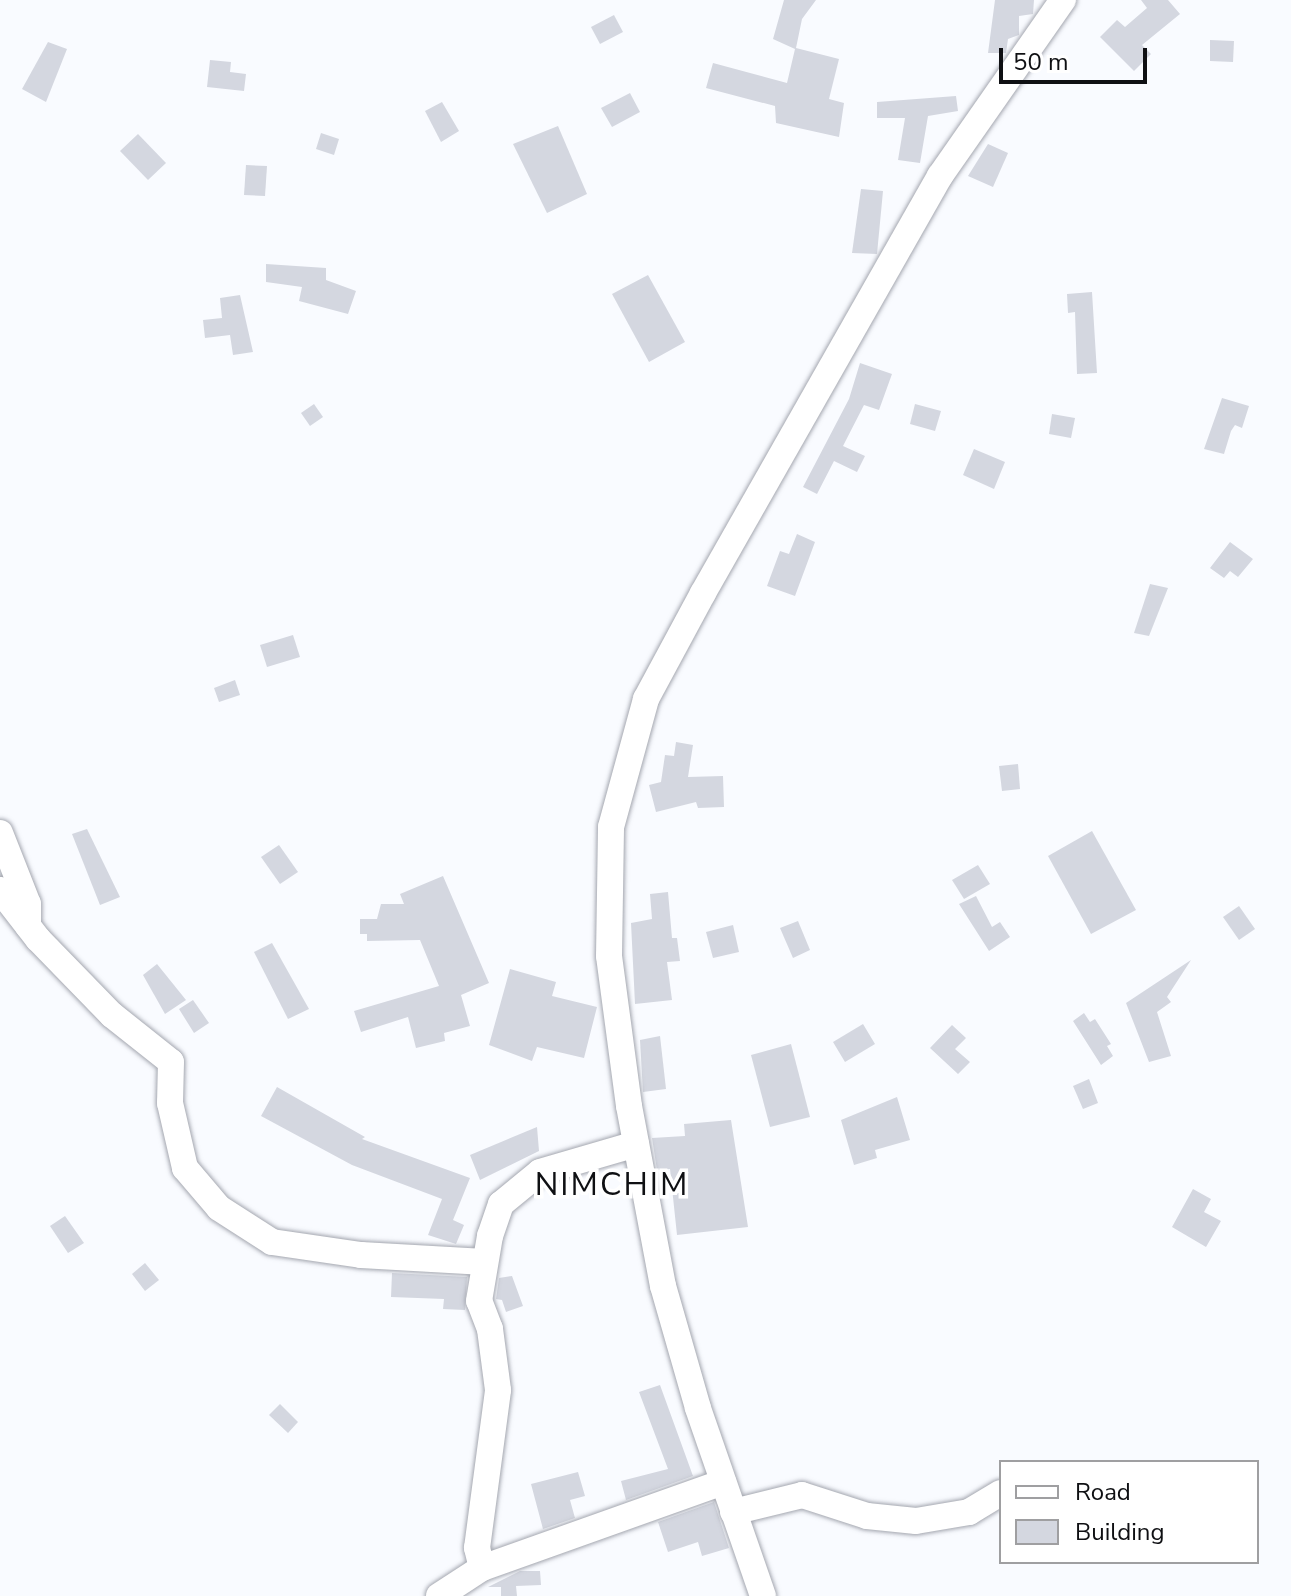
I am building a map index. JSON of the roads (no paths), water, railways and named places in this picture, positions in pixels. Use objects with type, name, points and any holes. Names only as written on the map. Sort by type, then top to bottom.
[{"type":"street","points":[[763,1596],[723,1482],[663,1286],[636,1144],[609,956],[611,827],[646,699],[940,176],[1063,0]]},
{"type":"street","points":[[1045,24],[1078,0]]},
{"type":"street","points":[[0,833],[28,904],[28,926]]},
{"type":"street","points":[[0,890],[28,926],[112,1015],[171,1062],[170,1103],[185,1168],[219,1208],[272,1242],[361,1255],[485,1262]]},
{"type":"street","points":[[482,1568],[477,1548],[498,1390],[490,1329],[479,1301],[485,1262],[501,1204],[540,1172],[636,1144]]},
{"type":"street","points":[[439,1596],[482,1568],[723,1482]]},
{"type":"street","points":[[733,1512],[802,1495],[867,1516],[916,1521],[969,1512],[999,1494]]},
{"type":"district","name":"NIMCHIM","points":[[612,1185]]}]
